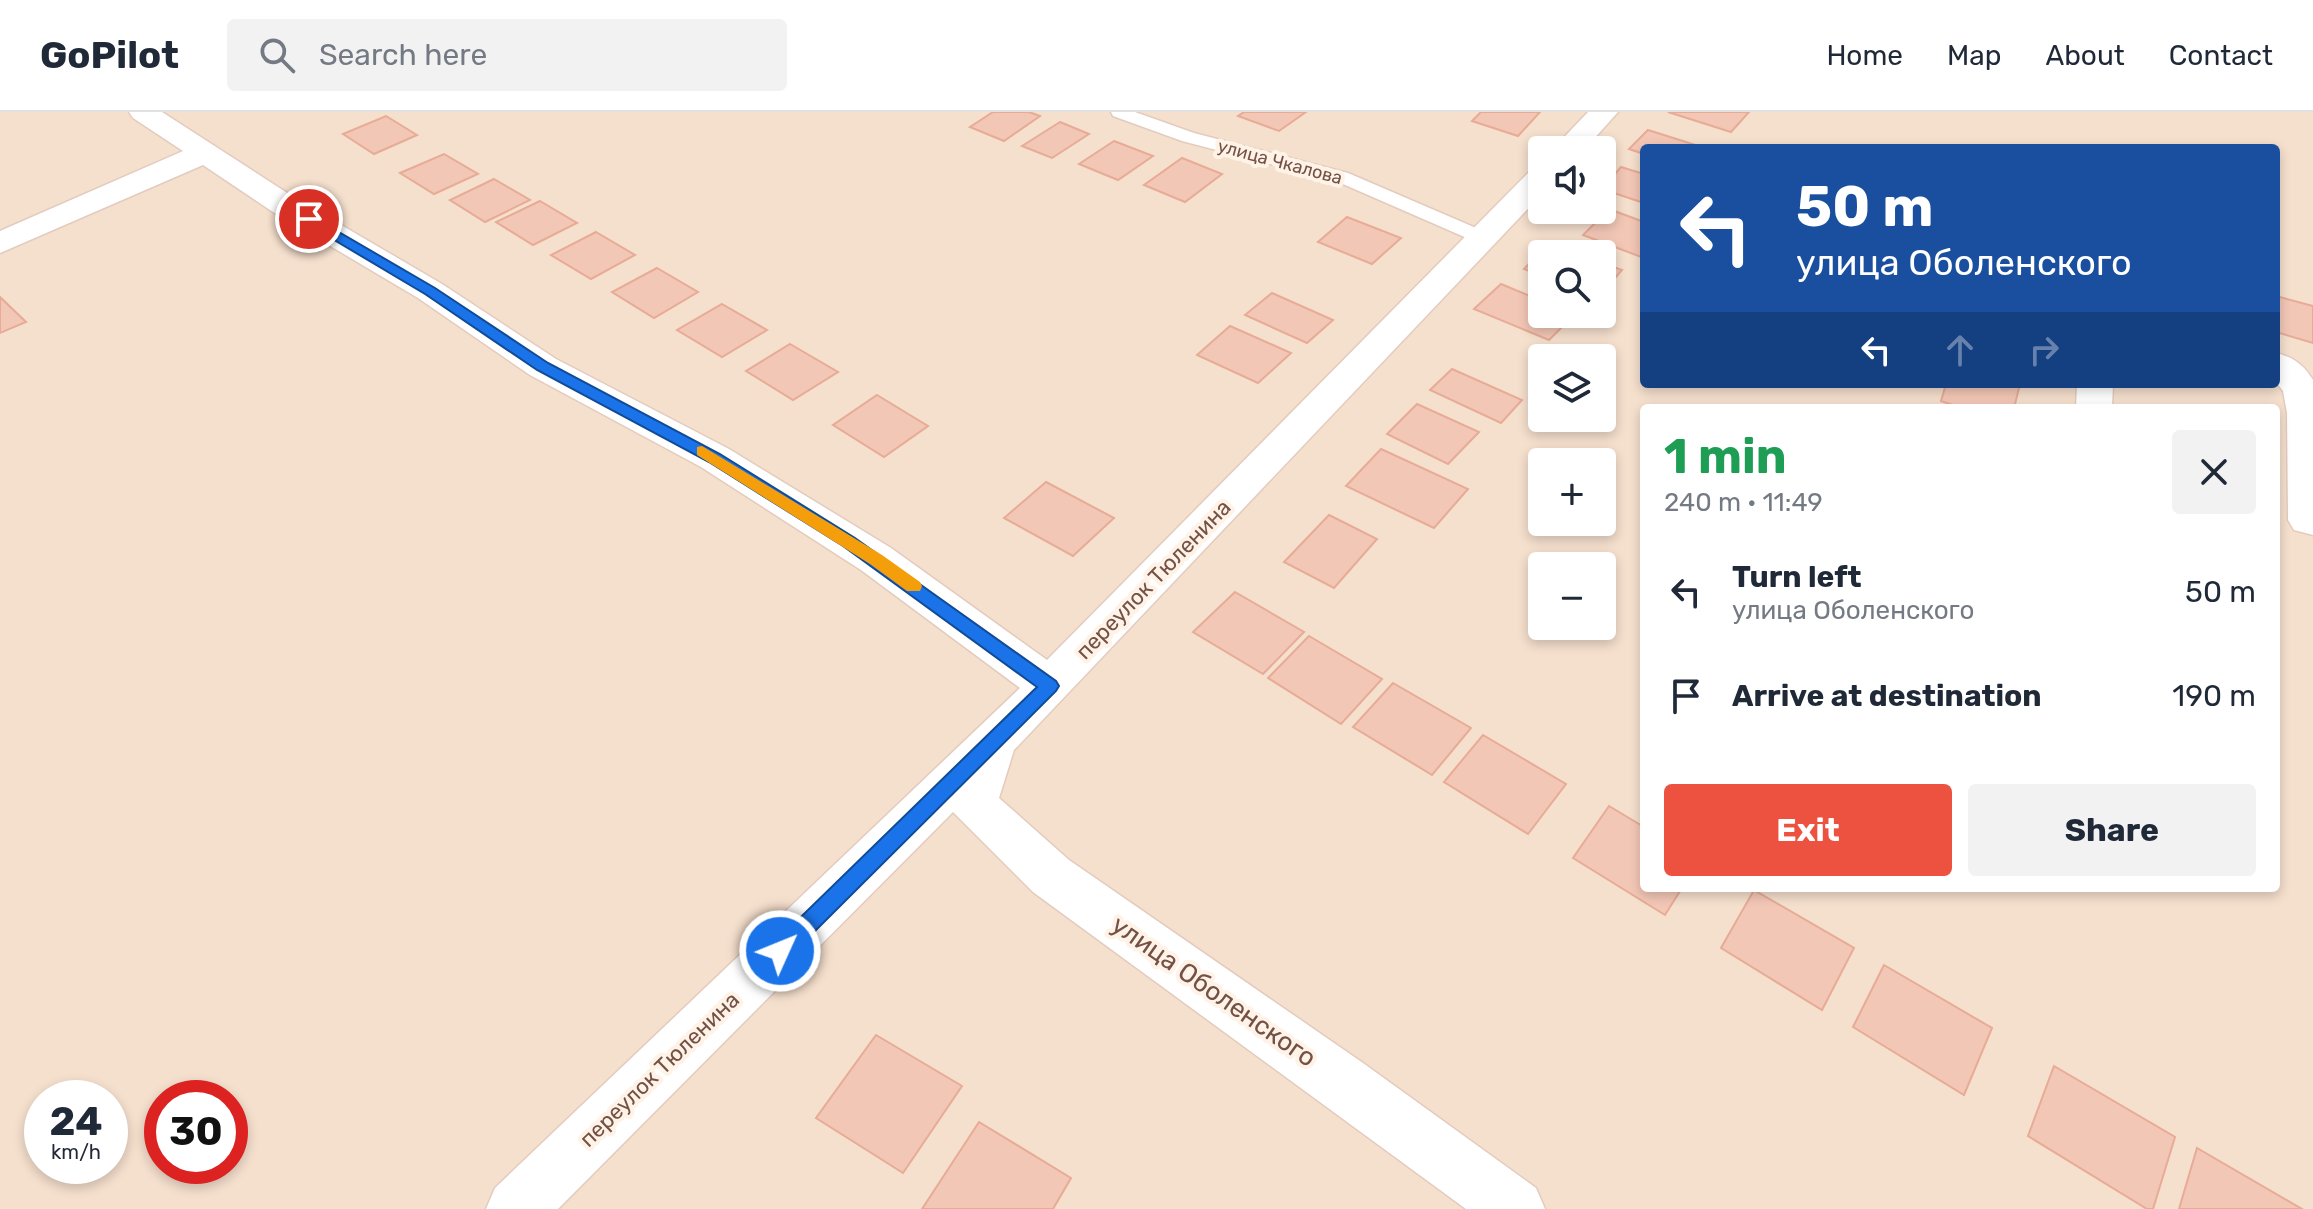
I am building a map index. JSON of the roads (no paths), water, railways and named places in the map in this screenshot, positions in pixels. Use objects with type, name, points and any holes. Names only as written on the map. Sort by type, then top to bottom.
[{"type":"street","points":[[143,112],[284,205],[430,291],[543,367],[715,458],[863,551],[1050,686]]},
{"type":"street","points":[[1581,136],[1604,112]]},
{"type":"street","points":[[0,243],[204,153]]},
{"type":"street","name":"переулок Тюленина","points":[[516,1209],[1050,686],[1528,191]]},
{"type":"street","points":[[2280,366],[2294,375],[2308,408],[2299,517]]},
{"type":"street","name":"улица Оболенского","points":[[995,741],[973,804],[1051,876],[1515,1209]]},
{"type":"lane","name":"улица Чкалова","points":[[1119,112],[1188,137],[1342,177],[1483,238]]}]
